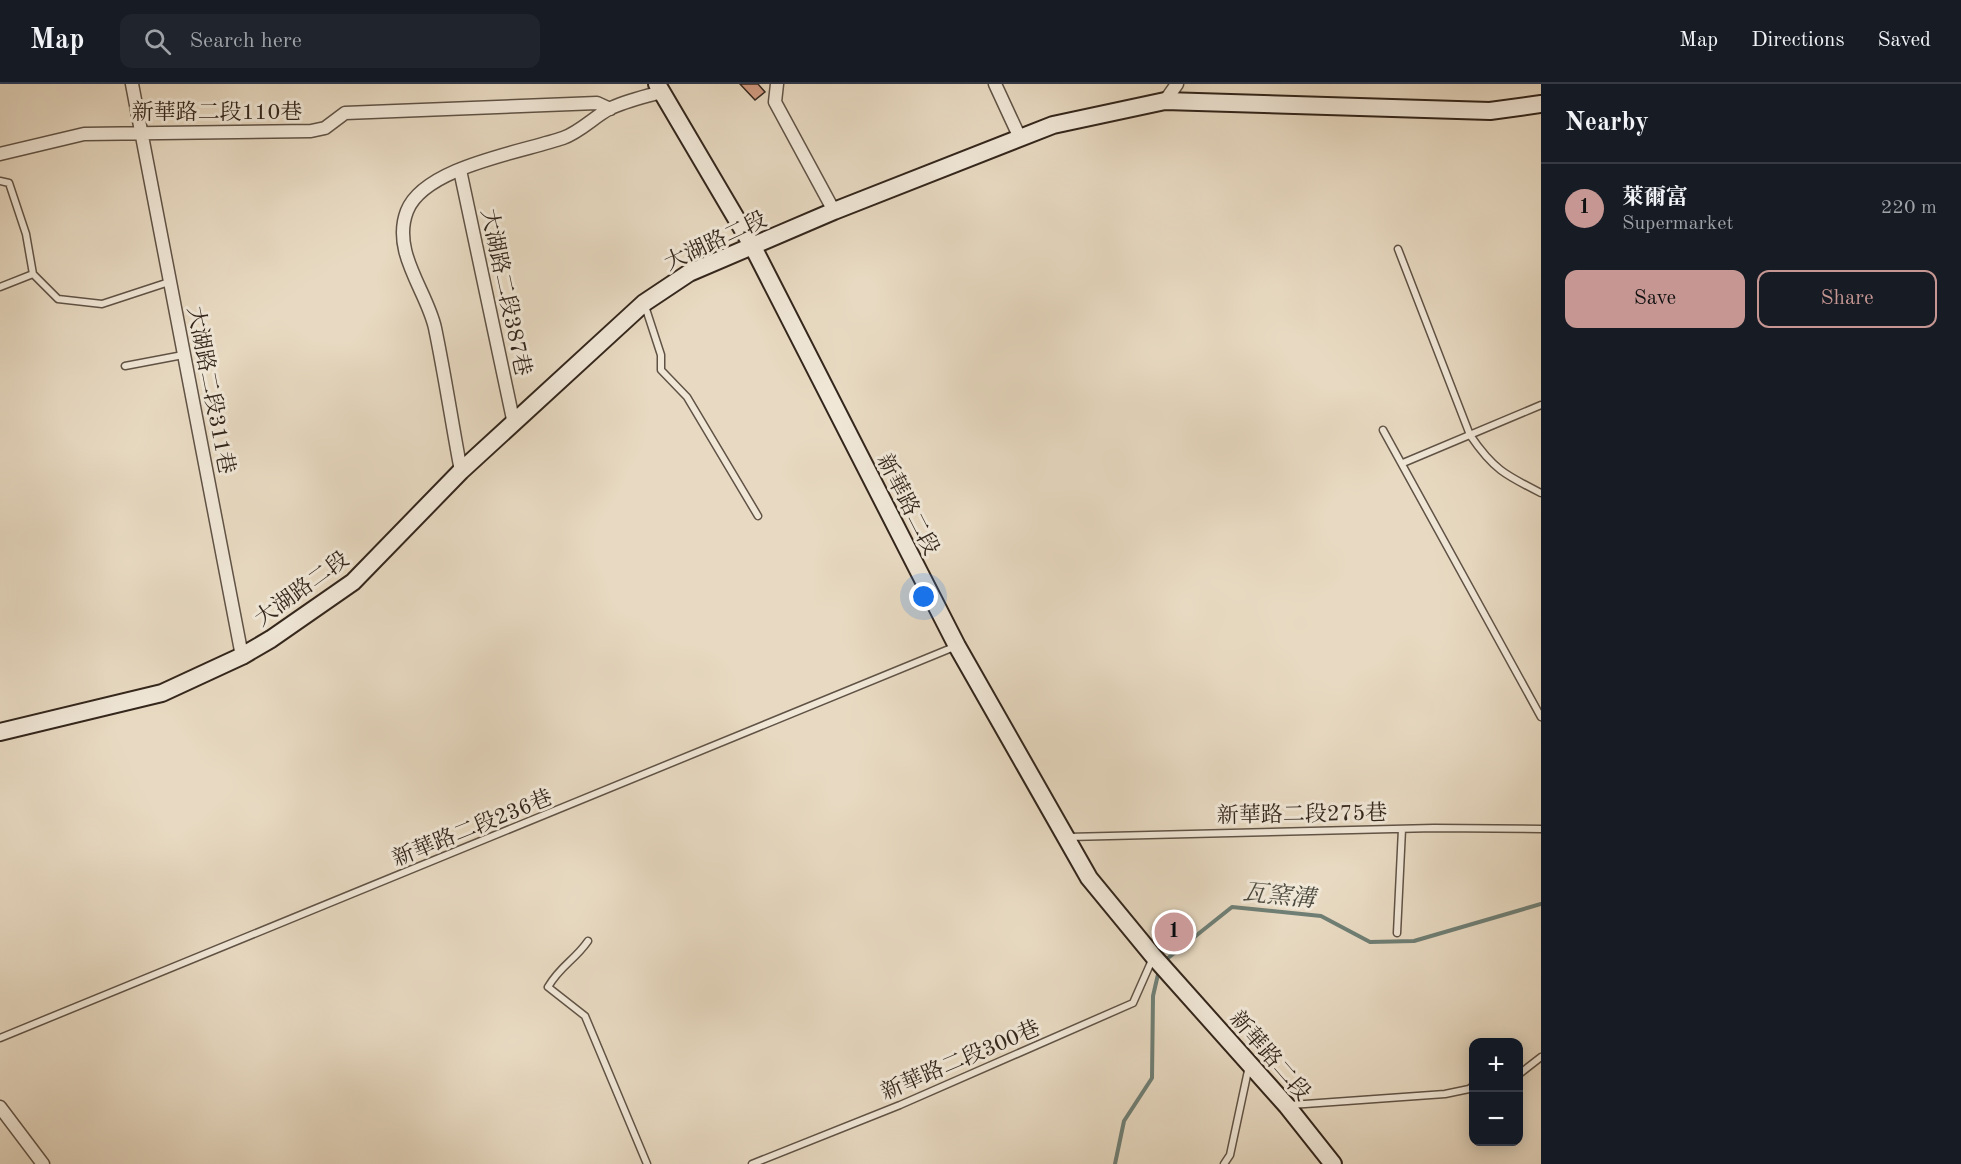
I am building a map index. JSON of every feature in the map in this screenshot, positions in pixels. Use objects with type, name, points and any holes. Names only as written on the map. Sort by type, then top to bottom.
[{"type":"street","name":"大湖路二段311巷","points":[[132,84],[242,656]]},
{"type":"street","points":[[777,84],[775,102],[834,211]]},
{"type":"street","points":[[995,84],[1020,138]]},
{"type":"street","points":[[1165,101],[1177,84]]},
{"type":"street","points":[[461,471],[434,325],[408,261],[404,235],[407,212],[422,189],[460,170],[522,148],[566,137],[610,109],[659,88]]},
{"type":"street","name":"新華路二段","points":[[659,88],[753,247],[957,646],[1089,878],[1157,960],[1287,1106],[1333,1164]]},
{"type":"street","name":"大湖路二段","points":[[0,732],[162,693],[242,656],[353,582],[461,471],[644,303],[688,273],[834,211],[1053,125],[1165,101],[1490,111],[1541,104]]},
{"type":"street","name":"新華路二段110巷","points":[[0,154],[84,134],[141,131],[311,131],[325,128],[345,113],[597,103],[610,109]]},
{"type":"street","name":"大湖路二段387巷","points":[[460,170],[514,424]]},
{"type":"street","points":[[0,1107],[43,1164]]},
{"type":"lane","points":[[0,181],[9,183],[26,234],[33,274],[58,299],[102,304],[169,282]]},
{"type":"lane","points":[[1398,249],[1470,435],[1500,472],[1541,493]]},
{"type":"lane","points":[[0,287],[33,274]]},
{"type":"lane","points":[[644,303],[661,355],[661,369],[687,397],[758,516]]},
{"type":"lane","points":[[125,366],[183,355]]},
{"type":"lane","points":[[1403,463],[1541,405]]},
{"type":"lane","points":[[1383,430],[1541,717]]},
{"type":"lane","name":"新華路二段236巷","points":[[0,1038],[957,646]]},
{"type":"lane","points":[[1398,933],[1402,829]]},
{"type":"lane","name":"新華路二段275巷","points":[[1064,837],[1402,829],[1541,829]]},
{"type":"lane","points":[[588,941],[574,960],[561,966],[548,987],[585,1016],[647,1164]]},
{"type":"lane","name":"新華路二段300巷","points":[[752,1164],[900,1106],[1133,1003],[1157,960]]},
{"type":"lane","points":[[1523,1071],[1541,1057]]},
{"type":"lane","points":[[1224,1164],[1230,1155],[1249,1062]]},
{"type":"lane","points":[[1287,1106],[1445,1094],[1469,1088]]},
{"type":"building","points":[[740,84],[758,84],[765,92],[755,100]]},
{"type":"waterway","name":"瓦窯溝","points":[[1163,962],[1232,907],[1321,916],[1370,942],[1414,941],[1541,904]]},
{"type":"waterway","name":"瓦窯溝","points":[[1115,1164],[1124,1121],[1152,1078],[1153,996],[1159,970]]},
{"type":"place","name":"萊爾富","points":[[1174,932]]}]
